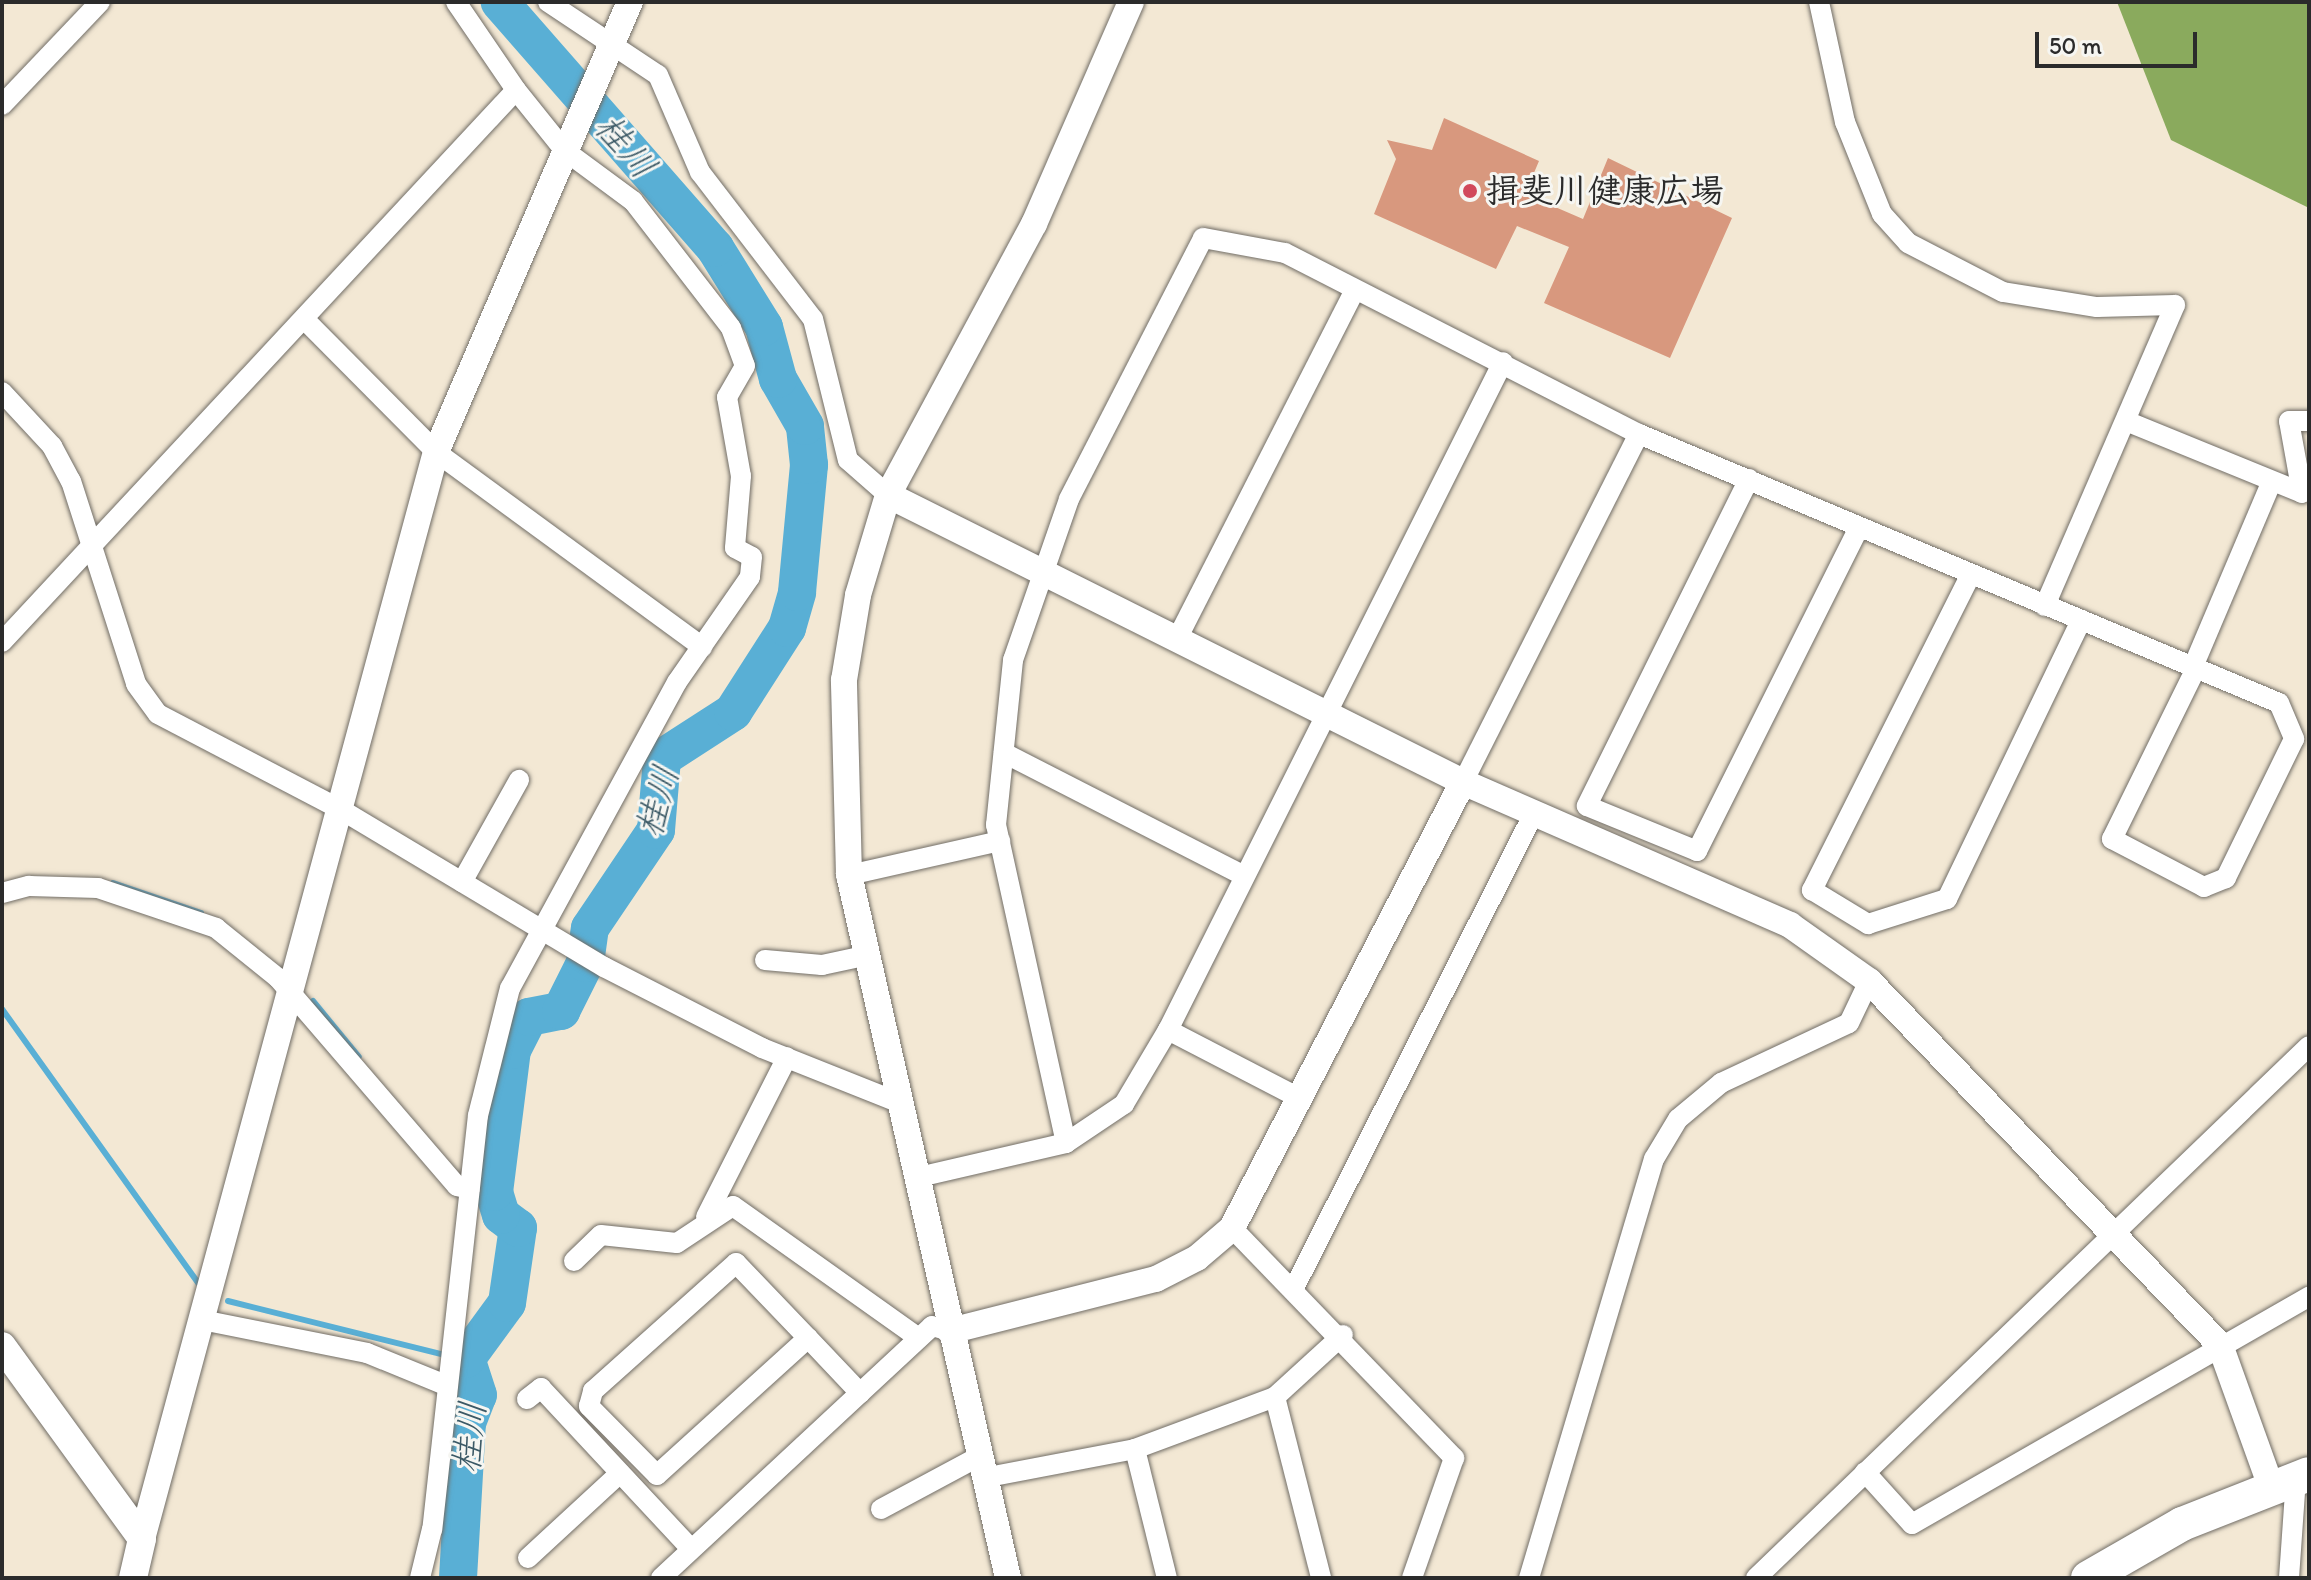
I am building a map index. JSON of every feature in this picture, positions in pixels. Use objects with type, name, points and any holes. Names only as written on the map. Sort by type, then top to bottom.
[{"type":"highway","points":[[2088,1578],[2182,1524],[2292,1480]]},
{"type":"main road","points":[[2,1346],[142,1539],[133,1578]]},
{"type":"street","points":[[2,105],[100,2]]},
{"type":"street","points":[[420,1578],[448,1386],[470,1189],[502,1016],[542,931],[556,916],[702,647],[750,577],[752,557],[735,548],[741,476],[727,397],[745,366],[726,318],[657,228],[566,144],[516,90],[456,2]]},
{"type":"street","points":[[548,2],[658,75],[700,172],[813,319],[848,460],[888,495],[1037,574],[1463,782],[1790,925],[1869,981],[2220,1345],[2292,1480],[2289,1578]]},
{"type":"street","points":[[142,1539],[436,452],[566,144],[630,2]]},
{"type":"street","points":[[1008,1578],[950,1331],[903,1104],[864,956],[849,875],[844,680],[858,595],[888,495],[1034,224],[1131,2]]},
{"type":"street","points":[[1819,2],[1845,122],[1882,214],[1908,243],[2003,292],[2097,307],[2175,305],[2045,606]]},
{"type":"street","points":[[2,642],[516,90]]},
{"type":"street","points":[[1066,1143],[1000,841],[1013,660],[1037,574],[1203,238],[1285,253],[1354,291],[1503,362],[1639,434],[1970,576],[2081,620],[2195,667],[2279,703],[2294,739],[2226,878],[2204,887],[2112,839],[2195,667],[2271,483]]},
{"type":"street","points":[[1176,641],[1354,291]]},
{"type":"street","points":[[310,325],[436,452],[702,647]]},
{"type":"street","points":[[919,1177],[1066,1143],[1124,1104],[1168,1030],[1242,875],[1327,715],[1503,362]]},
{"type":"street","points":[[2,392],[52,446],[95,540],[145,701],[340,809],[604,967],[787,1057],[903,1104]]},
{"type":"street","points":[[2126,421],[2271,483],[2302,493],[2289,421],[2309,421]]},
{"type":"street","points":[[661,1578],[932,1326],[950,1331],[1156,1279],[1197,1258],[1232,1228],[1301,1099],[1639,434]]},
{"type":"street","points":[[1749,479],[1587,806],[1697,851],[1859,527]]},
{"type":"street","points":[[1970,576],[1812,890],[1868,924],[1947,899],[2081,620]]},
{"type":"street","points":[[1004,753],[1242,875]]},
{"type":"street","points":[[462,882],[519,780]]},
{"type":"street","points":[[1294,1288],[1534,813]]},
{"type":"street","points":[[849,875],[1000,841]]},
{"type":"street","points":[[2,893],[65,886],[128,893],[216,928],[290,991],[457,1186],[470,1189]]},
{"type":"street","points":[[765,960],[822,965],[864,956]]},
{"type":"street","points":[[1529,1578],[1654,1159],[1678,1119],[1721,1083],[1849,1023],[1869,981]]},
{"type":"street","points":[[1168,1030],[1301,1099]]},
{"type":"street","points":[[1756,1578],[2112,1232],[2309,1046]]},
{"type":"street","points":[[705,1218],[787,1057]]},
{"type":"street","points":[[574,1261],[601,1235],[665,1247],[721,1208],[747,1209],[919,1338]]},
{"type":"street","points":[[1232,1228],[1343,1335],[1454,1458],[1412,1578]]},
{"type":"street","points":[[808,1338],[657,1475],[589,1406],[593,1391],[736,1263],[808,1338],[860,1393]]},
{"type":"street","points":[[1865,1472],[1912,1524],[2220,1345],[2309,1297]]},
{"type":"street","points":[[202,1320],[367,1353],[448,1386]]},
{"type":"street","points":[[881,1509],[981,1467],[1135,1449],[1275,1397],[1343,1335]]},
{"type":"street","points":[[527,1399],[541,1388],[691,1549]]},
{"type":"street","points":[[1275,1397],[1321,1578]]},
{"type":"street","points":[[1135,1449],[1167,1578]]},
{"type":"street","points":[[528,1558],[620,1473]]},
{"type":"green space","points":[[2117,2],[2309,2],[2309,208],[2171,140]]},
{"type":"building","points":[[1444,118],[1539,161],[1525,194],[1583,219],[1608,158],[1732,218],[1670,358],[1544,303],[1569,247],[1517,226],[1496,269],[1374,214],[1396,159],[1387,140],[1432,150]]},
{"type":"waterway","name":"桂川","points":[[458,1578],[467,1423],[478,1395],[466,1359],[507,1303],[518,1228],[501,1215],[494,1192],[512,1050],[529,1017],[561,1011],[585,963],[590,928],[656,830],[662,758],[733,712],[787,628],[797,592],[809,465],[805,426],[778,379],[764,327],[715,248],[500,2]]},
{"type":"waterway","points":[[113,883],[201,913]]},
{"type":"waterway","points":[[313,1001],[359,1057]]},
{"type":"waterway","points":[[2,1009],[198,1283]]},
{"type":"waterway","points":[[478,1172],[496,1176]]},
{"type":"waterway","points":[[228,1301],[444,1355]]},
{"type":"place","name":"揖斐川健康広場","points":[[1470,191]]}]
